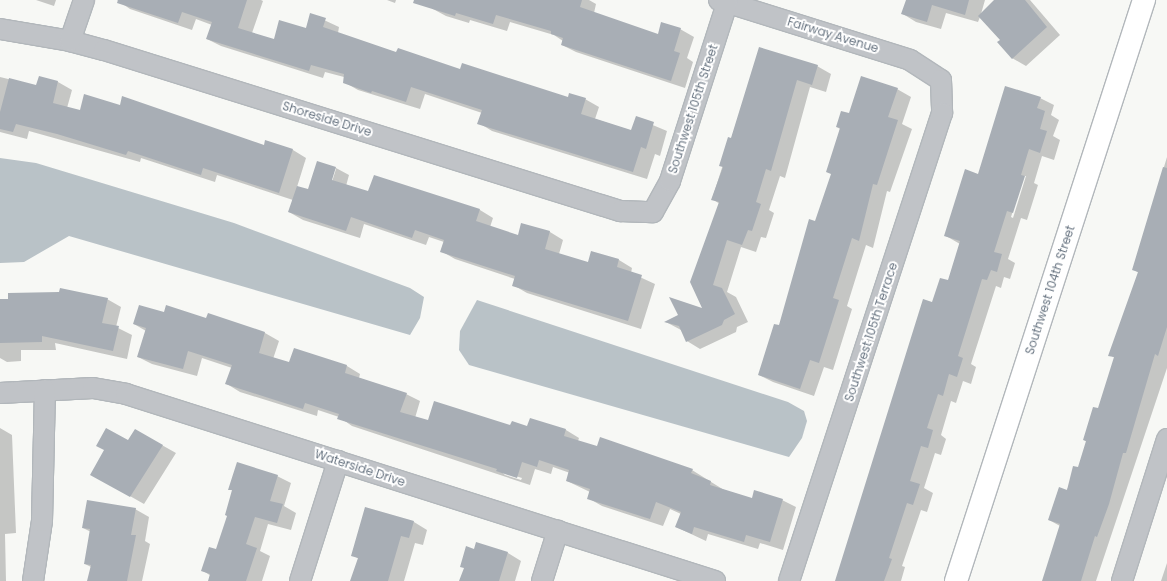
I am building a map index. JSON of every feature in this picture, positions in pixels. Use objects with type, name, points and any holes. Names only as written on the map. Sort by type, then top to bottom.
[{"type":"main road","name":"Southwest 104th Street","points":[[956,581],[1144,0]]},
{"type":"street","points":[[70,41],[84,0]]},
{"type":"street","name":"Fairway Avenue","points":[[723,1],[910,60],[941,80]]},
{"type":"street","name":"Southwest 105th Street","points":[[653,212],[670,181],[723,1]]},
{"type":"street","name":"Shoreside Drive","points":[[0,29],[70,41],[620,211],[653,212]]},
{"type":"street","name":"Southwest 105th Terrace","points":[[790,581],[942,113],[941,80]]},
{"type":"street","name":"Waterside Drive","points":[[0,393],[92,388],[126,394],[715,581]]},
{"type":"street","points":[[33,581],[42,521],[44,390]]},
{"type":"street","points":[[1122,581],[1167,439]]},
{"type":"street","points":[[300,581],[338,461]]},
{"type":"street","points":[[542,581],[558,530]]},
{"type":"shaded area","points":[[0,158],[36,163],[234,223],[410,288],[424,297],[420,318],[410,335],[69,236],[24,262],[0,263]]},
{"type":"shaded area","points":[[477,300],[788,402],[804,411],[807,421],[802,438],[789,457],[469,365],[459,350],[460,331]]},
{"type":"building","points":[[118,0],[247,0],[238,28],[274,39],[279,20],[306,28],[310,13],[326,18],[323,27],[396,52],[398,48],[460,69],[462,63],[568,97],[569,93],[586,98],[581,114],[631,130],[636,116],[654,122],[646,149],[641,147],[633,172],[477,124],[482,110],[411,87],[406,102],[372,91],[371,93],[343,83],[344,74],[311,65],[309,71],[206,39],[212,22],[182,12],[178,23],[117,3]]},
{"type":"building","points":[[414,0],[582,0],[580,7],[658,34],[661,22],[681,28],[674,51],[680,53],[671,81],[561,45],[563,38],[551,34],[551,31],[496,15],[493,24],[456,13],[455,16],[413,3]]},
{"type":"building","points":[[906,0],[969,0],[965,15],[932,5],[927,22],[901,14]]},
{"type":"building","points":[[994,0],[1025,0],[1047,27],[1012,59],[997,42],[1000,40],[978,16]]},
{"type":"building","points":[[759,47],[818,65],[812,85],[797,80],[771,171],[766,169],[756,202],[761,204],[752,231],[748,230],[742,245],[727,240],[713,285],[722,288],[735,314],[724,320],[722,325],[686,342],[679,326],[664,322],[678,315],[669,297],[702,308],[690,282],[719,202],[711,200],[723,167],[719,166],[728,137],[731,138]]},
{"type":"building","points":[[39,76],[58,81],[53,103],[80,110],[84,94],[120,105],[122,96],[264,145],[265,140],[293,149],[279,193],[203,168],[201,175],[128,151],[126,155],[57,134],[16,124],[13,132],[0,129],[0,112],[9,78],[36,85]]},
{"type":"building","points":[[861,76],[898,88],[888,117],[898,120],[877,185],[873,184],[859,241],[852,238],[833,298],[839,300],[819,363],[810,360],[800,389],[758,375],[774,324],[779,325],[809,219],[815,221],[831,174],[826,172],[840,128],[836,127],[841,111],[849,113]]},
{"type":"building","points":[[1005,86],[1041,97],[1037,108],[1045,111],[1040,129],[1047,131],[1040,153],[1029,149],[1021,175],[1025,176],[1013,213],[1007,211],[994,252],[1002,254],[997,272],[991,270],[987,280],[982,279],[958,356],[963,358],[957,377],[949,374],[943,396],[938,394],[927,428],[933,430],[928,448],[921,446],[910,481],[920,484],[913,505],[907,503],[889,558],[892,559],[884,581],[835,581],[923,299],[932,302],[940,278],[948,280],[960,241],[944,236],[965,169],[978,174]]},
{"type":"building","points":[[317,161],[336,167],[332,180],[368,191],[374,175],[480,209],[476,221],[518,235],[521,223],[550,231],[545,249],[588,262],[591,251],[619,259],[617,267],[642,275],[628,321],[512,286],[515,276],[440,252],[444,240],[415,230],[412,238],[351,217],[346,231],[288,212],[297,186],[308,189]]},
{"type":"building","points":[[1163,167],[1167,168],[1167,327],[1158,356],[1155,354],[1126,453],[1123,453],[1109,504],[1097,537],[1095,536],[1081,581],[1042,581],[1060,524],[1048,520],[1059,487],[1067,490],[1073,466],[1078,467],[1086,441],[1083,440],[1093,407],[1098,408],[1114,357],[1108,356],[1138,272],[1132,270]]},
{"type":"building","points":[[60,288],[108,298],[102,323],[119,326],[113,351],[42,336],[42,342],[0,343],[0,299],[8,299],[8,293],[59,292]]},
{"type":"building","points":[[139,305],[164,312],[166,305],[206,318],[208,313],[265,332],[259,353],[289,362],[294,348],[347,365],[345,373],[407,393],[400,412],[428,420],[434,401],[510,425],[512,421],[527,426],[530,418],[566,429],[564,436],[597,446],[600,437],[693,469],[691,473],[711,481],[710,485],[752,498],[754,490],[783,499],[770,542],[746,535],[744,542],[694,527],[692,534],[675,527],[681,512],[656,502],[650,519],[587,499],[590,489],[566,481],[569,470],[539,460],[537,467],[522,462],[517,478],[496,471],[497,469],[337,419],[339,414],[305,403],[303,409],[225,384],[232,365],[188,351],[183,369],[137,357],[146,328],[133,324]]},
{"type":"building","points":[[106,428],[128,440],[135,429],[163,445],[130,497],[90,475],[104,450],[96,446]]},
{"type":"building","points":[[237,462],[278,475],[270,501],[283,504],[277,523],[255,517],[246,544],[257,548],[246,581],[208,581],[210,574],[201,571],[209,547],[216,549],[227,516],[225,515],[232,490],[228,490]]},
{"type":"building","points":[[87,500],[136,508],[131,535],[136,535],[127,581],[87,581],[91,565],[84,564],[90,529],[82,528]]},
{"type":"building","points":[[365,507],[414,521],[409,538],[401,536],[388,581],[350,581],[358,558],[351,556]]},
{"type":"building","points":[[476,542],[508,552],[499,581],[459,581],[464,568],[460,567],[466,546],[474,549]]}]
